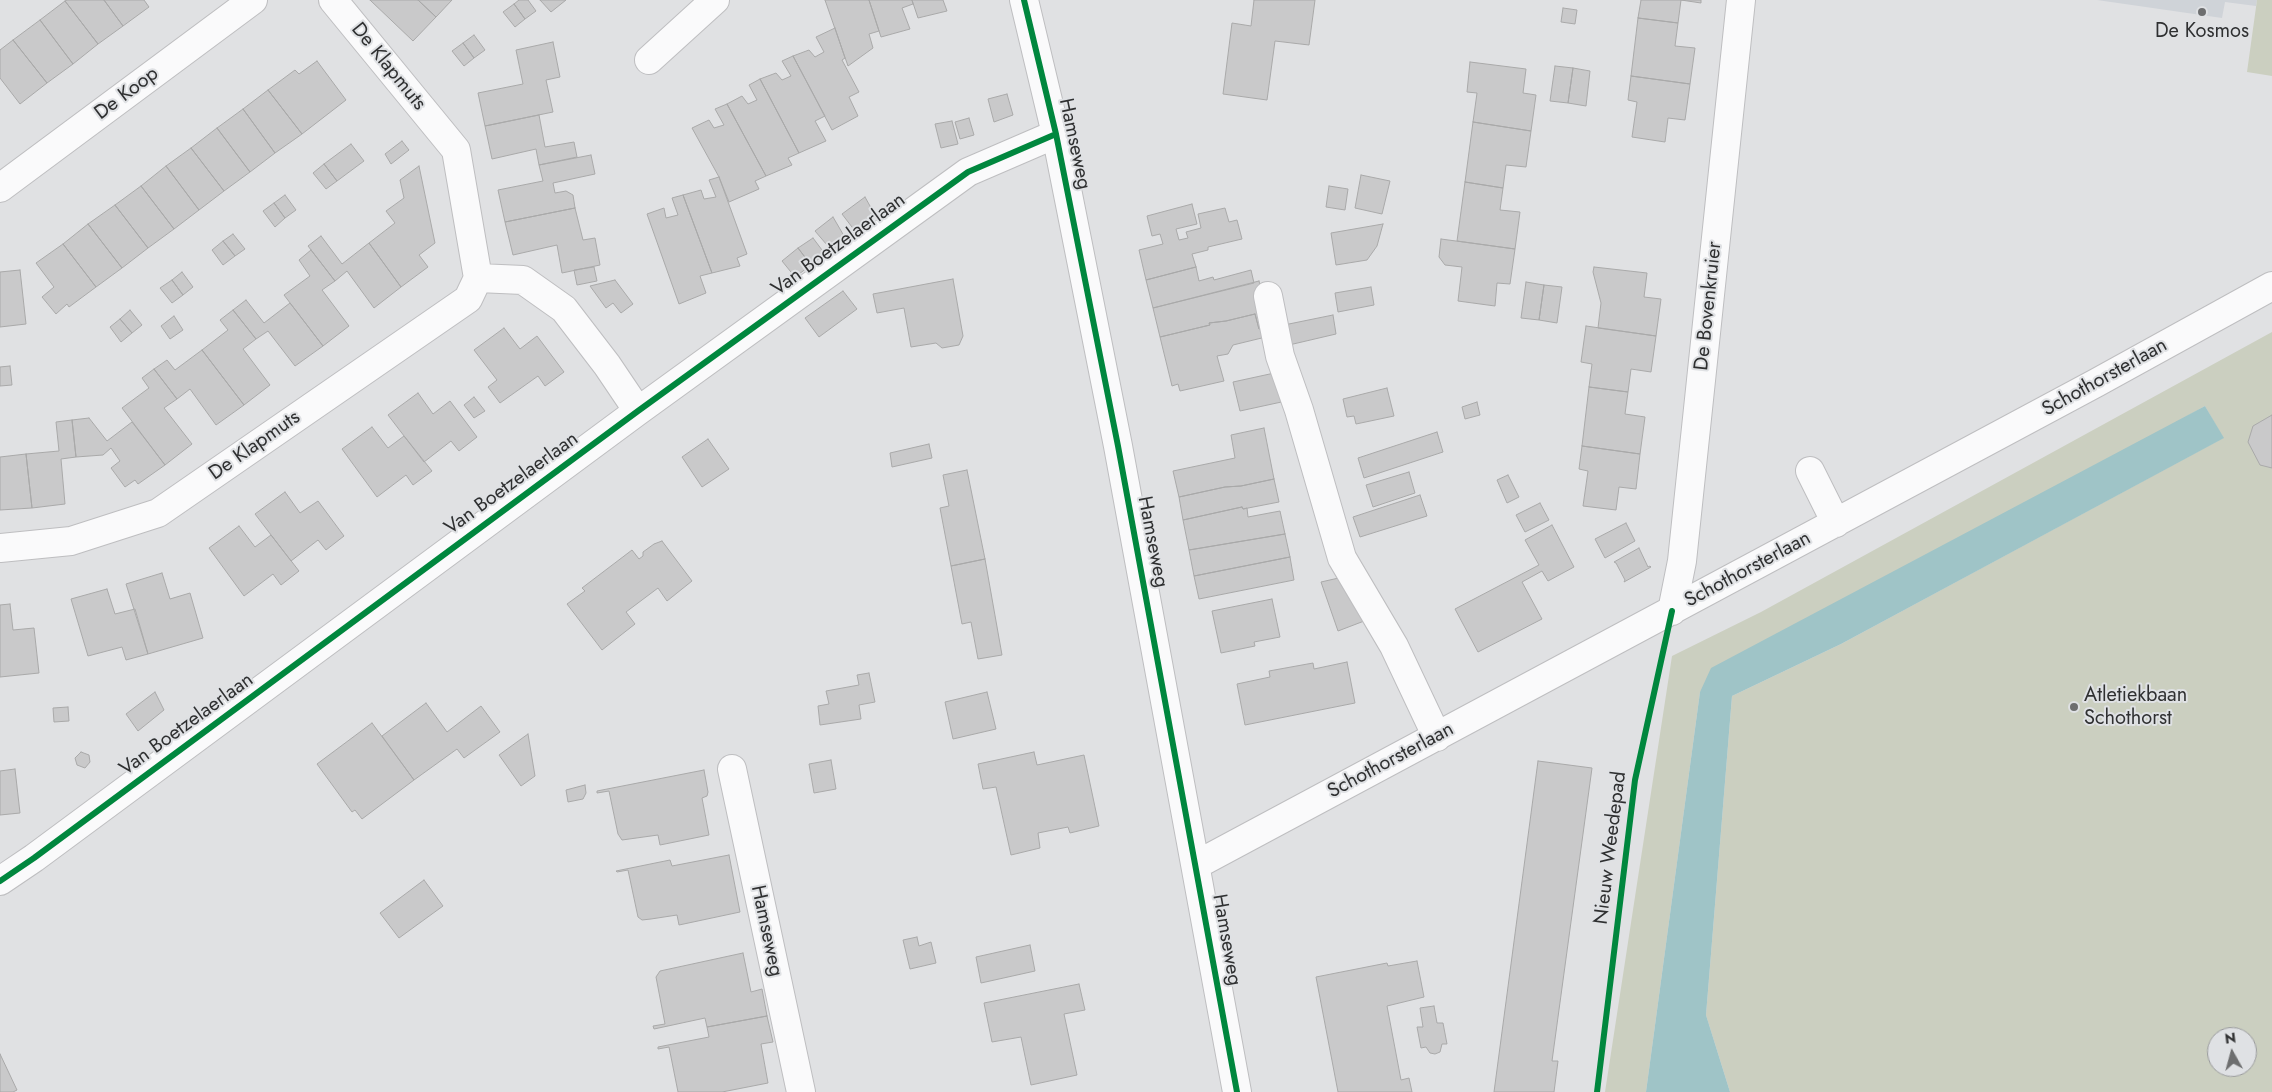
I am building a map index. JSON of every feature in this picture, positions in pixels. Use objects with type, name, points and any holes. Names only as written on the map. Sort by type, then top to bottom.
[{"type":"street","name":"De Koop","points":[[0,188],[253,0]]},
{"type":"street","name":"De Klapmuts","points":[[0,548],[71,542],[158,513],[468,299],[478,278],[456,150],[333,0]]},
{"type":"street","points":[[649,60],[715,0]]},
{"type":"street","name":"Hamseweg","points":[[1024,0],[1056,134],[1118,446],[1237,1092]]},
{"type":"street","name":"De Bovenkruier","points":[[1672,611],[1683,551],[1741,0]]},
{"type":"street","name":"Van Boetzelaerlaan","points":[[0,881],[34,858],[638,411],[968,172],[1056,134]]},
{"type":"street","points":[[478,278],[522,280],[564,310],[607,365],[638,411]]},
{"type":"street","name":"Schothorsterlaan","points":[[1196,865],[1836,523],[2272,286]]},
{"type":"street","points":[[1268,296],[1280,356],[1299,410],[1342,558],[1394,646],[1437,736]]},
{"type":"street","points":[[1810,471],[1836,523]]},
{"type":"street","name":"Hamseweg","points":[[732,769],[801,1092]]},
{"type":"shaded area","name":"De Kosmos","points":[[2097,0],[2257,0],[2256,6],[2225,2],[2222,18]]},
{"type":"green space","points":[[2257,0],[2272,0],[2272,76],[2247,72]]},
{"type":"green space","name":"Atletiekbaan Schothorst","points":[[2272,332],[2272,1092],[1730,1092],[1706,1015],[1732,696],[1841,644],[2223,438],[2205,406],[1700,692],[1646,1092],[1605,1092],[1672,656],[1761,612]]},
{"type":"water","points":[[2205,406],[2224,438],[1841,644],[1732,696],[1706,1015],[1730,1092],[1646,1092],[1700,692],[1711,668]]},
{"type":"building","points":[[104,0],[123,26],[98,44],[65,1]]},
{"type":"building","points":[[104,0],[144,0],[149,7],[123,26]]},
{"type":"building","points":[[370,0],[418,0],[436,17],[413,41]]},
{"type":"building","points":[[418,0],[452,0],[436,17]]},
{"type":"building","points":[[519,0],[528,0],[536,11],[525,19],[514,4]]},
{"type":"building","points":[[540,0],[566,0],[551,12]]},
{"type":"building","points":[[825,0],[869,0],[879,31],[869,34],[873,48],[848,66]]},
{"type":"building","points":[[869,0],[912,0],[913,4],[902,8],[910,29],[881,37]]},
{"type":"building","points":[[912,0],[943,0],[947,11],[918,18]]},
{"type":"building","points":[[1254,0],[1315,0],[1309,45],[1275,41],[1267,100],[1223,94],[1232,23],[1251,26]]},
{"type":"building","points":[[1641,0],[1681,0],[1678,23],[1638,18]]},
{"type":"building","points":[[1681,0],[1701,0],[1701,3]]},
{"type":"building","points":[[65,1],[98,44],[73,64],[40,20]]},
{"type":"building","points":[[514,4],[525,19],[515,27],[503,12]]},
{"type":"building","points":[[1563,8],[1577,10],[1575,24],[1561,22]]},
{"type":"building","points":[[1638,18],[1678,23],[1675,46],[1695,48],[1690,84],[1631,76]]},
{"type":"building","points":[[40,20],[73,64],[47,83],[13,40]]},
{"type":"building","points":[[835,28],[845,58],[842,60],[859,92],[849,97],[858,116],[832,130],[793,56],[809,50],[815,57],[824,52],[816,37]]},
{"type":"building","points":[[474,35],[485,50],[474,58],[463,43]]},
{"type":"building","points":[[13,40],[47,83],[20,104],[0,78],[0,50]]},
{"type":"building","points":[[553,42],[560,77],[546,80],[553,112],[485,126],[478,93],[523,84],[516,50]]},
{"type":"building","points":[[463,43],[474,58],[464,66],[452,51]]},
{"type":"building","points":[[793,56],[825,116],[815,121],[826,141],[799,153],[760,79],[776,73],[782,80],[791,76],[782,61]]},
{"type":"building","points":[[317,61],[346,100],[302,134],[268,90],[295,70],[299,74]]},
{"type":"building","points":[[1470,62],[1526,69],[1523,93],[1536,95],[1531,131],[1473,122],[1477,93],[1467,92]]},
{"type":"building","points":[[1555,66],[1573,68],[1568,103],[1550,101]]},
{"type":"building","points":[[1573,68],[1590,71],[1586,106],[1568,103]]},
{"type":"building","points":[[1631,76],[1690,84],[1685,120],[1668,118],[1665,142],[1632,137],[1637,102],[1628,100]]},
{"type":"building","points":[[760,79],[799,153],[788,158],[792,165],[766,176],[727,104],[742,96],[748,104],[757,100],[749,85]]},
{"type":"building","points":[[268,90],[302,134],[275,153],[243,109]]},
{"type":"building","points":[[1007,94],[1013,115],[994,122],[988,99]]},
{"type":"building","points":[[727,104],[766,176],[755,181],[759,189],[729,202],[719,177],[692,128],[709,120],[714,128],[724,125],[715,109]]},
{"type":"building","points":[[243,109],[275,153],[250,172],[217,128]]},
{"type":"building","points":[[539,115],[545,147],[574,142],[577,157],[539,165],[536,149],[492,159],[485,126]]},
{"type":"building","points":[[969,118],[974,135],[960,139],[955,122]]},
{"type":"building","points":[[952,121],[958,144],[941,148],[935,124]]},
{"type":"building","points":[[1473,122],[1531,131],[1526,167],[1506,165],[1503,188],[1465,182]]},
{"type":"building","points":[[217,128],[250,172],[224,191],[191,148]]},
{"type":"building","points":[[402,141],[409,150],[391,164],[385,154]]},
{"type":"building","points":[[351,144],[364,161],[337,181],[324,164]]},
{"type":"building","points":[[191,148],[224,191],[199,210],[166,166]]},
{"type":"building","points":[[591,155],[595,174],[553,183],[555,193],[566,191],[573,195],[575,208],[505,222],[498,190],[543,181],[539,165]]},
{"type":"building","points":[[324,164],[337,181],[326,189],[313,173]]},
{"type":"building","points":[[166,166],[199,210],[174,229],[141,186]]},
{"type":"building","points":[[419,166],[435,243],[419,255],[428,267],[401,287],[369,243],[395,223],[386,211],[404,198],[400,180]]},
{"type":"building","points":[[1361,175],[1390,181],[1382,214],[1355,208]]},
{"type":"building","points":[[719,177],[747,254],[737,258],[740,266],[712,273],[683,195],[701,190],[704,199],[716,197],[709,180]]},
{"type":"building","points":[[1465,182],[1503,188],[1500,210],[1520,212],[1515,249],[1457,241]]},
{"type":"building","points":[[141,186],[174,229],[148,248],[115,205]]},
{"type":"building","points":[[1329,186],[1348,189],[1345,210],[1326,207]]},
{"type":"building","points":[[285,195],[296,210],[285,218],[274,203]]},
{"type":"building","points":[[683,195],[712,273],[700,276],[706,293],[679,304],[647,214],[664,208],[666,218],[678,215],[672,198]]},
{"type":"building","points":[[865,197],[875,215],[855,231],[842,214]]},
{"type":"building","points":[[274,203],[285,218],[275,227],[263,211]]},
{"type":"building","points":[[1192,204],[1197,224],[1176,229],[1179,240],[1188,238],[1186,232],[1201,228],[1198,214],[1225,208],[1229,222],[1237,220],[1242,239],[1208,247],[1208,250],[1192,254],[1196,267],[1146,280],[1139,250],[1163,244],[1160,234],[1152,236],[1147,216]]},
{"type":"building","points":[[115,205],[148,248],[122,268],[88,224]]},
{"type":"building","points":[[575,208],[583,240],[595,238],[600,265],[562,273],[557,245],[513,255],[505,222]]},
{"type":"building","points":[[833,217],[847,241],[833,252],[815,231]]},
{"type":"building","points":[[88,224],[122,268],[96,287],[63,244]]},
{"type":"building","points":[[1383,224],[1377,246],[1367,260],[1336,265],[1331,233]]},
{"type":"building","points":[[233,234],[245,249],[235,256],[223,241]]},
{"type":"building","points":[[321,236],[342,264],[369,243],[401,287],[374,308],[347,271],[335,281],[308,246]]},
{"type":"building","points":[[813,238],[825,254],[811,265],[798,248]]},
{"type":"building","points":[[1441,239],[1515,249],[1510,284],[1497,283],[1495,306],[1458,301],[1462,267],[1445,265],[1439,257]]},
{"type":"building","points":[[223,241],[235,256],[223,265],[212,250]]},
{"type":"building","points":[[63,244],[96,287],[69,307],[67,304],[56,314],[42,297],[54,287],[36,263]]},
{"type":"building","points":[[798,248],[811,265],[795,277],[782,261]]},
{"type":"building","points":[[311,250],[335,281],[322,290],[349,326],[323,346],[284,295],[310,276],[299,260]]},
{"type":"building","points":[[594,267],[597,281],[577,285],[574,270]]},
{"type":"building","points":[[1196,267],[1199,281],[1213,277],[1214,280],[1251,270],[1254,283],[1153,308],[1146,280]]},
{"type":"building","points":[[1594,267],[1647,273],[1644,297],[1661,299],[1656,336],[1598,328],[1601,303],[1593,272]]},
{"type":"building","points":[[20,270],[26,324],[0,327],[0,272]]},
{"type":"building","points":[[182,272],[193,287],[183,295],[172,280]]},
{"type":"building","points":[[953,279],[963,336],[959,345],[942,348],[936,343],[911,347],[904,308],[877,313],[873,294]]},
{"type":"building","points":[[172,280],[183,295],[172,303],[160,288]]},
{"type":"building","points":[[615,280],[633,304],[621,313],[613,303],[606,308],[590,286]]},
{"type":"building","points":[[1259,281],[1268,327],[1259,329],[1255,314],[1209,323],[1210,325],[1160,337],[1153,308]]},
{"type":"building","points":[[1526,282],[1544,285],[1539,320],[1521,318]]},
{"type":"building","points":[[1544,285],[1562,287],[1557,323],[1539,320]]},
{"type":"building","points":[[1371,287],[1374,305],[1338,312],[1335,293]]},
{"type":"building","points":[[843,291],[857,309],[819,337],[805,318]]},
{"type":"building","points":[[246,300],[264,323],[290,303],[323,346],[295,366],[268,331],[256,339],[233,310]]},
{"type":"building","points":[[130,310],[142,325],[132,333],[120,319]]},
{"type":"building","points":[[233,310],[256,339],[243,349],[270,385],[244,405],[202,350],[228,330],[220,320]]},
{"type":"building","points":[[1255,314],[1259,329],[1268,327],[1270,336],[1233,345],[1228,354],[1217,356],[1224,381],[1180,391],[1178,384],[1172,386],[1160,337],[1210,325],[1209,323]]},
{"type":"building","points":[[1333,315],[1336,334],[1289,345],[1284,325]]},
{"type":"building","points":[[174,316],[183,330],[170,339],[161,326]]},
{"type":"building","points":[[120,319],[132,333],[121,342],[110,327]]},
{"type":"building","points":[[1586,326],[1656,336],[1651,372],[1631,369],[1628,392],[1589,387],[1592,364],[1581,362]]},
{"type":"building","points":[[504,328],[520,349],[537,336],[564,372],[545,386],[538,376],[500,403],[488,387],[497,380],[474,350]]},
{"type":"building","points":[[202,350],[244,405],[216,425],[190,389],[177,399],[154,369],[167,360],[175,370]]},
{"type":"building","points":[[10,366],[12,385],[0,386],[0,367]]},
{"type":"building","points":[[154,369],[177,399],[164,408],[192,444],[165,465],[122,408],[149,388],[142,378]]},
{"type":"building","points":[[1279,372],[1286,401],[1240,411],[1233,382]]},
{"type":"building","points":[[1589,387],[1628,392],[1625,414],[1645,417],[1640,454],[1582,446]]},
{"type":"building","points":[[1387,388],[1394,416],[1356,424],[1354,416],[1347,417],[1343,399]]},
{"type":"building","points":[[418,393],[433,414],[450,401],[477,437],[459,451],[451,441],[424,462],[388,415]]},
{"type":"building","points":[[474,397],[485,411],[474,418],[464,405]]},
{"type":"building","points":[[1477,402],[1480,415],[1465,419],[1462,407]]},
{"type":"building","points":[[2272,415],[2272,468],[2260,465],[2248,442],[2253,426]]},
{"type":"building","points":[[89,418],[107,441],[132,422],[165,465],[138,484],[135,480],[125,487],[111,468],[120,461],[111,448],[103,455],[76,457],[72,420]]},
{"type":"building","points":[[72,420],[76,457],[61,459],[65,504],[32,508],[26,454],[59,451],[56,422]]},
{"type":"building","points":[[372,427],[388,448],[404,436],[432,471],[413,485],[406,475],[377,497],[342,449]]},
{"type":"building","points":[[1264,428],[1274,479],[1179,497],[1173,471],[1235,458],[1231,435]]},
{"type":"building","points":[[1437,432],[1443,452],[1364,478],[1358,458]]},
{"type":"building","points":[[708,439],[729,469],[702,487],[682,457]]},
{"type":"building","points":[[929,444],[932,458],[892,467],[890,453]]},
{"type":"building","points":[[1582,446],[1640,454],[1636,489],[1619,487],[1616,510],[1583,506],[1588,471],[1579,469]]},
{"type":"building","points":[[26,454],[32,508],[0,510],[0,457]]},
{"type":"building","points":[[967,470],[985,559],[951,566],[940,508],[949,506],[943,475]]},
{"type":"building","points":[[1409,472],[1415,493],[1373,507],[1366,485]]},
{"type":"building","points":[[1508,475],[1519,497],[1507,503],[1497,480]]},
{"type":"building","points":[[1274,479],[1279,502],[1243,509],[1242,507],[1183,520],[1179,497]]},
{"type":"building","points":[[285,492],[300,513],[318,501],[344,536],[326,550],[318,540],[291,561],[255,514]]},
{"type":"building","points":[[1420,495],[1427,516],[1360,537],[1353,517]]},
{"type":"building","points":[[1540,503],[1549,520],[1525,532],[1516,515]]},
{"type":"building","points":[[1242,507],[1243,509],[1247,508],[1248,517],[1280,511],[1285,534],[1189,550],[1183,520]]},
{"type":"building","points":[[1626,523],[1635,541],[1605,558],[1595,539]]},
{"type":"building","points":[[1552,525],[1574,567],[1548,581],[1542,571],[1522,582],[1542,619],[1478,652],[1455,609],[1539,565],[1525,540]]},
{"type":"building","points":[[239,526],[255,547],[271,535],[299,571],[281,585],[273,574],[244,596],[209,548]]},
{"type":"building","points":[[1285,534],[1290,557],[1194,576],[1189,550]]},
{"type":"building","points":[[662,541],[692,581],[667,601],[658,588],[626,612],[635,624],[602,650],[567,604],[585,591],[582,588],[632,550],[639,559],[643,556],[643,552]]},
{"type":"building","points":[[1639,548],[1648,567],[1651,567],[1624,582],[1625,580],[1614,562]]},
{"type":"building","points":[[1290,557],[1294,580],[1199,599],[1194,576]]},
{"type":"building","points":[[985,559],[1002,655],[978,659],[971,622],[962,624],[951,566]]},
{"type":"building","points":[[162,573],[170,599],[190,593],[203,638],[148,654],[126,584]]},
{"type":"building","points":[[1343,577],[1372,618],[1338,631],[1321,582]]},
{"type":"building","points":[[107,589],[115,614],[135,609],[148,654],[126,660],[122,647],[88,656],[71,599]]},
{"type":"building","points":[[1272,599],[1280,637],[1254,642],[1255,646],[1221,653],[1212,611]]},
{"type":"building","points":[[10,604],[13,630],[34,628],[39,673],[0,677],[0,605]]},
{"type":"building","points":[[1347,662],[1355,703],[1245,725],[1237,684],[1270,677],[1269,671],[1313,663],[1314,669]]},
{"type":"building","points":[[869,673],[875,702],[859,705],[861,719],[820,725],[818,706],[829,704],[826,691],[859,685],[857,675]]},
{"type":"building","points":[[155,692],[164,710],[138,731],[126,714]]},
{"type":"building","points":[[987,692],[996,729],[953,739],[945,702]]},
{"type":"building","points":[[426,703],[447,732],[481,706],[500,732],[464,758],[457,749],[414,780],[382,736]]},
{"type":"building","points":[[68,707],[69,721],[54,722],[53,708]]},
{"type":"building","points":[[372,723],[414,780],[362,819],[355,810],[352,812],[317,764]]},
{"type":"building","points":[[528,734],[535,776],[521,786],[499,755]]},
{"type":"building","points":[[81,752],[89,755],[90,762],[85,768],[77,765],[75,758]]},
{"type":"building","points":[[1034,752],[1037,765],[1084,755],[1099,826],[1070,833],[1068,827],[1038,833],[1040,848],[1011,855],[996,787],[983,789],[978,764]]},
{"type":"building","points":[[831,760],[836,789],[814,793],[809,764]]},
{"type":"building","points":[[1538,761],[1592,768],[1552,1061],[1558,1061],[1554,1092],[1494,1092]]},
{"type":"building","points":[[15,769],[20,813],[0,815],[0,771]]},
{"type":"building","points":[[704,770],[708,792],[707,796],[702,798],[709,835],[660,845],[658,835],[622,840],[618,834],[609,791],[597,793],[597,791]]},
{"type":"building","points":[[585,785],[586,793],[583,799],[568,802],[566,790]]},
{"type":"building","points":[[729,855],[740,912],[679,925],[677,915],[642,920],[638,917],[628,870],[616,871],[670,860],[672,866]]},
{"type":"building","points":[[424,880],[443,906],[399,938],[380,913]]},
{"type":"building","points":[[917,937],[919,946],[931,942],[936,963],[910,969],[903,940]]},
{"type":"building","points":[[1030,945],[1035,971],[981,983],[976,957]]},
{"type":"building","points":[[743,953],[751,992],[762,989],[767,1016],[707,1027],[705,1018],[654,1029],[653,1026],[665,1024],[656,977],[660,971]]},
{"type":"building","points":[[1417,961],[1424,997],[1387,1006],[1401,1080],[1409,1078],[1412,1092],[1338,1092],[1316,977],[1387,963],[1388,966]]},
{"type":"building","points":[[1079,984],[1085,1010],[1064,1014],[1077,1075],[1031,1085],[1021,1037],[992,1042],[984,1003]]},
{"type":"building","points":[[1434,1006],[1437,1023],[1443,1023],[1447,1044],[1442,1044],[1440,1052],[1435,1054],[1430,1053],[1426,1047],[1421,1048],[1417,1027],[1423,1027],[1420,1008]]},
{"type":"building","points":[[767,1016],[773,1042],[761,1044],[768,1083],[722,1092],[678,1092],[669,1047],[658,1049],[658,1047],[709,1037],[707,1027]]},
{"type":"building","points":[[0,1054],[17,1090],[13,1092],[0,1092]]},
{"type":"cycle path","points":[[1024,0],[1056,134],[1118,446],[1237,1092]]},
{"type":"cycle path","points":[[0,881],[34,858],[638,411],[968,172],[1056,134]]},
{"type":"cycle path","name":"Nieuw Weedepad","points":[[1597,1092],[1635,780],[1672,611]]},
{"type":"place","name":"De Kosmos","points":[[2202,12]]},
{"type":"place","name":"Atletiekbaan Schothorst","points":[[2074,707]]}]
